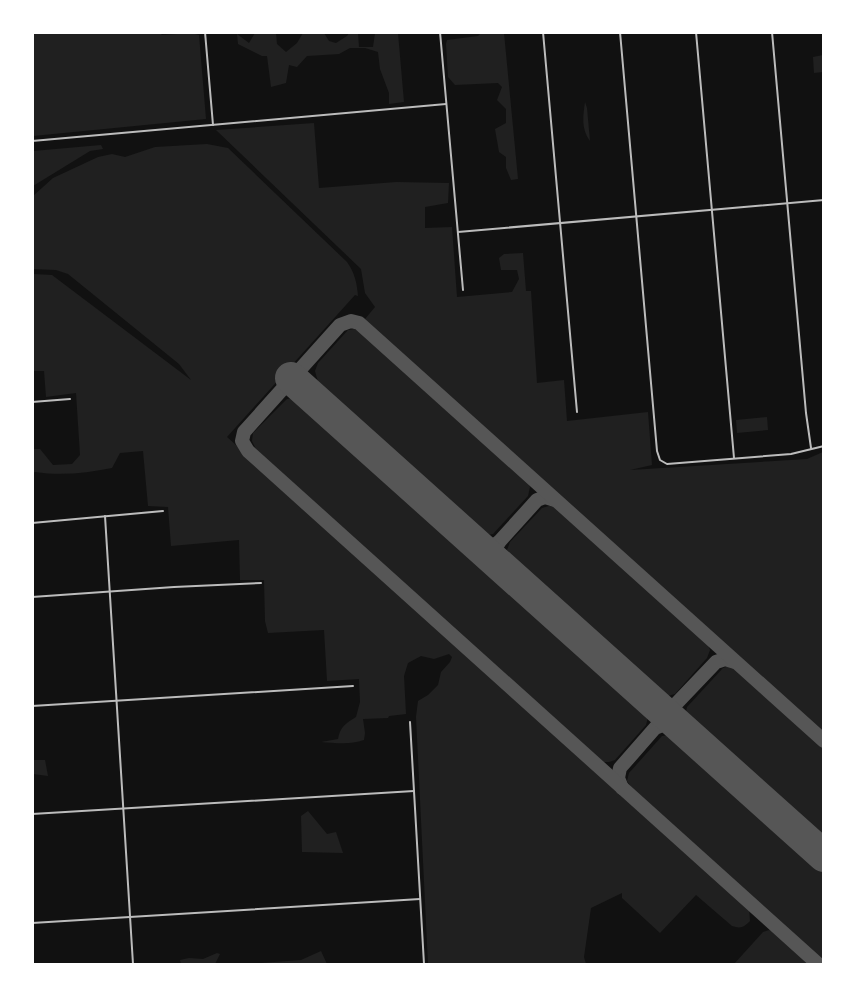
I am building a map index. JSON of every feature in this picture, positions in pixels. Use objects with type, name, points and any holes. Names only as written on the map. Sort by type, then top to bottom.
[{"type":"street","points":[[205,32],[213,126]]},
{"type":"street","points":[[440,32],[463,290]]},
{"type":"street","points":[[543,32],[577,412]]},
{"type":"street","points":[[620,32],[657,451],[660,460],[667,464],[734,459],[791,454],[824,446]]},
{"type":"street","points":[[696,32],[734,459]]},
{"type":"street","points":[[772,32],[806,413],[812,449]]},
{"type":"street","points":[[32,142],[446,104]]},
{"type":"street","points":[[458,232],[824,200]]},
{"type":"street","points":[[32,402],[70,399]]},
{"type":"street","points":[[32,523],[163,511]]},
{"type":"street","points":[[105,516],[133,964]]},
{"type":"street","points":[[32,597],[261,583]]},
{"type":"street","points":[[32,706],[353,686]]},
{"type":"street","points":[[410,722],[424,964]]},
{"type":"street","points":[[32,814],[414,791]]},
{"type":"street","points":[[32,922],[420,899]]},
{"type":"shaded area","points":[[159,32],[162,35],[191,33],[199,35],[206,119],[33,136],[33,33]]},
{"type":"shaded area","points":[[255,33],[276,33],[277,44],[286,52],[297,43],[303,33],[324,33],[329,41],[336,43],[349,33],[358,33],[359,47],[373,47],[375,33],[398,33],[404,102],[389,104],[389,93],[380,69],[378,52],[365,48],[350,48],[339,54],[307,56],[297,67],[289,65],[286,83],[271,87],[267,56],[262,56],[238,44],[237,34],[249,43]]},
{"type":"shaded area","points":[[481,33],[504,33],[518,179],[511,180],[506,168],[506,157],[499,152],[495,129],[506,123],[506,109],[497,100],[502,87],[498,83],[455,85],[448,77],[447,40],[478,36]]},
{"type":"shaded area","points":[[823,55],[823,72],[814,73],[813,57]]},
{"type":"shaded area","points":[[585,102],[587,108],[590,141],[584,127]]},
{"type":"shaded area","points":[[314,123],[319,188],[396,182],[449,183],[448,203],[425,207],[425,228],[452,227],[457,297],[512,292],[519,279],[517,270],[501,270],[499,258],[504,254],[523,253],[526,291],[531,291],[537,383],[564,380],[567,421],[648,412],[652,465],[630,470],[807,459],[823,452],[823,733],[367,323],[365,319],[375,307],[365,293],[361,269],[216,130]]},
{"type":"shaded area","points":[[207,144],[228,148],[347,262],[355,279],[358,296],[355,295],[227,437],[456,643],[455,645],[459,649],[462,649],[749,908],[750,921],[746,925],[742,927],[732,926],[696,895],[660,933],[622,898],[622,893],[591,908],[584,957],[586,964],[428,964],[416,717],[418,701],[428,695],[438,685],[441,672],[452,657],[449,654],[434,659],[421,656],[408,663],[404,676],[406,714],[389,716],[388,718],[363,719],[364,740],[359,742],[321,742],[338,739],[340,731],[344,726],[356,717],[360,702],[359,679],[327,681],[324,630],[268,633],[265,621],[264,580],[240,580],[239,540],[171,546],[168,507],[148,506],[143,451],[120,453],[112,468],[74,473],[33,473],[33,449],[40,449],[53,465],[72,464],[80,455],[76,393],[46,397],[44,371],[33,371],[33,274],[52,275],[191,380],[179,364],[68,274],[56,270],[33,269],[33,196],[53,178],[98,157],[112,154],[125,157],[155,147]]},
{"type":"shaded area","points":[[101,145],[103,149],[90,151],[33,186],[33,151]]},
{"type":"shaded area","points":[[348,330],[361,330],[527,480],[530,487],[528,496],[493,534],[488,535],[481,532],[320,389],[315,371],[318,363]]},
{"type":"shaded area","points":[[296,398],[304,402],[643,708],[648,717],[646,725],[615,760],[603,762],[257,451],[252,441],[253,433],[287,399]]},
{"type":"shaded area","points":[[767,417],[768,430],[737,433],[736,420]]},
{"type":"shaded area","points":[[552,505],[558,508],[707,642],[710,650],[707,658],[675,694],[668,696],[661,694],[511,559],[507,550],[510,542],[542,508]]},
{"type":"shaded area","points":[[729,666],[735,668],[823,747],[823,840],[690,721],[686,712],[687,707],[723,668]]},
{"type":"shaded area","points":[[669,735],[676,739],[823,870],[823,962],[633,790],[627,781],[629,773],[662,736]]},
{"type":"shaded area","points":[[32,760],[45,760],[48,776],[33,774]]},
{"type":"shaded area","points":[[308,811],[327,834],[336,832],[343,853],[302,852],[301,816]]},
{"type":"shaded area","points":[[769,930],[778,933],[813,964],[734,964],[763,932]]},
{"type":"shaded area","points":[[321,951],[327,964],[246,964],[301,960]]},
{"type":"shaded area","points":[[217,953],[220,954],[215,964],[181,964],[180,960],[189,958],[203,959]]},
{"type":"taxiway","points":[[818,964],[248,451],[242,441],[244,432],[340,325],[351,321],[359,323],[824,741]]},
{"type":"taxiway","points":[[499,565],[496,553],[499,542],[537,500],[545,497],[555,500]]},
{"type":"taxiway","points":[[475,543],[487,546],[499,542]]},
{"type":"taxiway","points":[[655,705],[666,708],[674,706],[716,662],[725,659],[735,662]]},
{"type":"taxiway","points":[[622,788],[618,778],[620,768],[655,728],[667,723],[679,727]]},
{"type":"runway","points":[[291,378],[824,856]]}]
